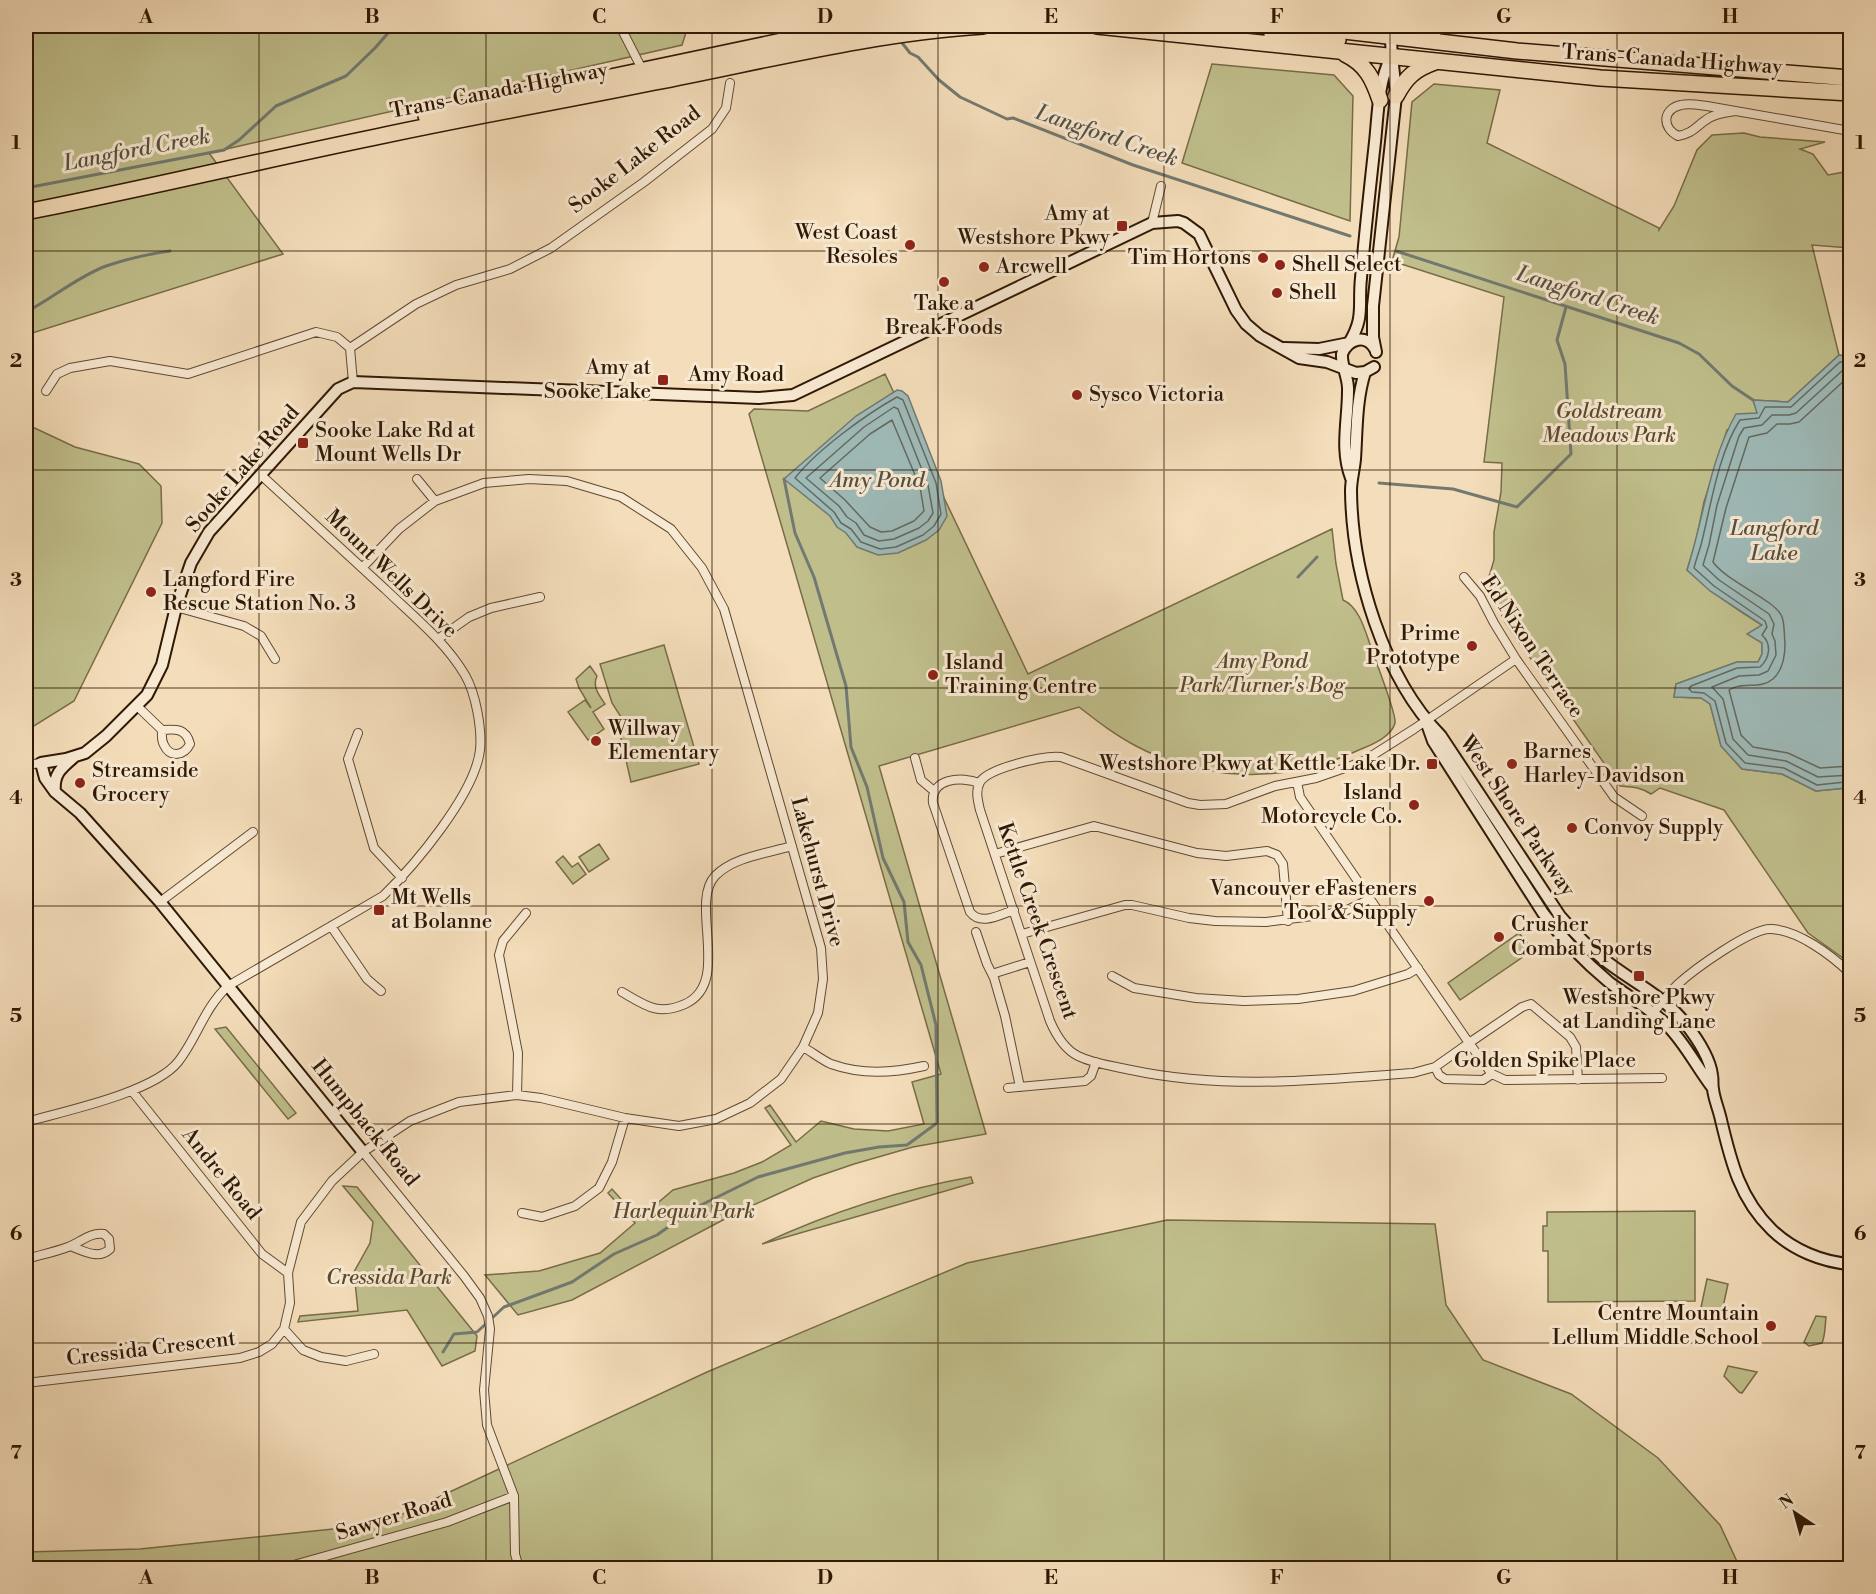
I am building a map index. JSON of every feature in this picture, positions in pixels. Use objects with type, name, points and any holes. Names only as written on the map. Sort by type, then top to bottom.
[{"type":"highway","name":"Trans-Canada Highway","points":[[26,202],[801,37],[864,26]]},
{"type":"highway","name":"Trans-Canada Highway","points":[[26,212],[376,136],[880,36],[940,28],[983,26]]},
{"type":"highway","name":"Trans-Canada Highway","points":[[1096,26],[1600,78],[1851,93]]},
{"type":"highway","name":"Trans-Canada Highway","points":[[1301,26],[1391,31],[1448,44],[1675,65],[1851,78]]},
{"type":"highway","points":[[1409,26],[1430,38],[1448,44]]},
{"type":"highway","points":[[1206,37],[1236,32],[1370,41],[1391,31]]},
{"type":"highway","points":[[643,71],[657,74],[822,41],[880,36]]},
{"type":"highway","points":[[1342,52],[1357,60],[1368,71],[1380,100]]},
{"type":"highway","points":[[1396,96],[1408,76],[1414,71],[1438,62]]},
{"type":"main road","points":[[1391,31],[1391,57],[1395,70],[1396,96],[1373,306],[1373,337],[1376,352],[1369,370],[1352,372],[1345,368],[1342,354],[1344,344],[1359,324],[1362,308],[1360,303],[1380,100],[1384,69],[1391,57]]},
{"type":"main road","name":"Amy Road","points":[[353,382],[759,399],[793,395],[1152,223],[1178,221],[1194,229],[1203,241],[1227,292],[1246,324],[1260,336],[1299,358],[1327,362],[1345,368]]},
{"type":"main road","points":[[1344,344],[1360,339],[1366,340],[1373,345],[1376,352]]},
{"type":"main road","name":"Amy Road","points":[[1283,347],[1318,348],[1344,344]]},
{"type":"main road","name":"West Shore Parkway","points":[[1345,368],[1348,391],[1344,436],[1345,463],[1352,481]]},
{"type":"main road","name":"West Shore Parkway","points":[[1369,370],[1356,430],[1352,481],[1353,519],[1369,605],[1396,674],[1426,721],[1441,736],[1560,916],[1578,937],[1602,958],[1663,1002],[1695,1036],[1712,1073],[1713,1089],[1739,1185],[1764,1222],[1790,1245],[1826,1260],[1851,1264]]},
{"type":"main road","name":"Sooke Lake Road","points":[[41,763],[75,757],[96,746],[147,695],[162,665],[176,607],[191,562],[209,532],[333,394],[344,385],[353,382]]},
{"type":"main road","name":"West Shore Parkway","points":[[1426,721],[1433,741],[1543,913],[1562,938],[1612,984],[1653,1013],[1678,1038],[1713,1089]]},
{"type":"main road","points":[[56,792],[54,782],[57,774],[75,757]]},
{"type":"main road","name":"Humpback Road","points":[[41,763],[45,778],[56,792],[80,813],[160,902],[363,1152]]},
{"type":"street","points":[[620,26],[643,71]]},
{"type":"street","name":"Sooke Lake Road","points":[[350,348],[416,304],[456,285],[510,269],[551,248],[644,182],[712,129],[726,108],[730,82]]},
{"type":"street","points":[[1735,111],[1714,115],[1692,132],[1678,136],[1673,134],[1665,123],[1669,112],[1680,105],[1707,106],[1735,111],[1851,132]]},
{"type":"street","points":[[1152,223],[1161,186]]},
{"type":"street","points":[[46,391],[57,374],[70,368],[110,361],[188,374],[316,332],[337,337],[350,348],[353,382]]},
{"type":"street","name":"Mount Wells Drive","points":[[228,986],[383,896],[402,878],[444,824],[472,778],[480,751],[479,718],[466,677],[438,639],[261,475]]},
{"type":"street","points":[[417,479],[435,501]]},
{"type":"street","name":"Lakehurst Drive","points":[[362,568],[399,529],[435,501],[484,483],[528,479],[567,481],[621,497],[671,529],[702,568],[724,609],[821,948],[823,980],[818,1013],[803,1047],[781,1079],[750,1103],[716,1119],[679,1126],[625,1118],[541,1098],[517,1095],[459,1102],[410,1121],[363,1152]]},
{"type":"street","name":"Ed Nixon Terrace","points":[[1464,577],[1480,596],[1516,659],[1614,798],[1642,816]]},
{"type":"street","points":[[438,639],[469,617],[491,608],[540,597]]},
{"type":"street","points":[[176,607],[244,626],[261,636],[275,659]]},
{"type":"street","points":[[1014,910],[984,919],[974,917],[970,912],[933,804],[932,795],[942,784],[963,778],[980,783],[992,772],[1053,756],[1068,758],[1120,780],[1200,805],[1226,804],[1275,786],[1332,774],[1362,762],[1516,659]]},
{"type":"street","points":[[137,706],[162,730]]},
{"type":"street","points":[[358,733],[348,759],[374,848],[402,878]]},
{"type":"street","points":[[915,758],[921,780],[934,791]]},
{"type":"street","name":"Sooke Lake Road","points":[[26,765],[41,763]]},
{"type":"street","points":[[1297,782],[1300,797],[1492,1074]]},
{"type":"street","name":"Kettle Creek Crescent","points":[[980,783],[977,791],[978,802],[1050,1021],[1057,1036],[1072,1052],[1096,1062],[1158,1075],[1248,1083],[1413,1073],[1435,1067],[1522,1007],[1531,1004],[1570,1037],[1576,1047],[1578,1080]]},
{"type":"street","points":[[995,854],[1094,826],[1197,853],[1226,856],[1267,850],[1277,855],[1282,864],[1288,921]]},
{"type":"street","points":[[160,902],[253,832]]},
{"type":"street","points":[[622,992],[654,1010],[672,1010],[692,1001],[704,985],[708,967],[707,897],[714,877],[733,863],[792,846]]},
{"type":"street","points":[[1022,934],[1129,905],[1215,921],[1288,921],[1343,912],[1370,899]]},
{"type":"street","points":[[517,1095],[518,1053],[499,956],[503,941],[526,913]]},
{"type":"street","points":[[331,926],[367,979],[381,991]]},
{"type":"street","points":[[1653,1013],[1689,975],[1747,936],[1769,929],[1797,934],[1851,972]]},
{"type":"street","points":[[976,932],[1005,1016],[1020,1088]]},
{"type":"street","points":[[992,974],[1030,962]]},
{"type":"street","points":[[1113,976],[1134,988],[1220,1000],[1253,1001],[1298,999],[1353,991],[1408,974],[1418,968]]},
{"type":"street","points":[[26,1122],[132,1091],[167,1074],[178,1062],[216,997],[228,986]]},
{"type":"street","points":[[803,1047],[830,1064],[866,1072],[893,1072],[924,1066]]},
{"type":"street","points":[[1008,1089],[1085,1081],[1091,1076],[1096,1062]]},
{"type":"street","name":"Golden Spike Place","points":[[1435,1067],[1439,1075],[1445,1079],[1484,1080],[1492,1074],[1505,1080],[1662,1078]]},
{"type":"street","name":"Andre Road","points":[[132,1091],[262,1254],[288,1273]]},
{"type":"street","points":[[522,1213],[542,1217],[575,1206],[599,1188],[612,1162],[625,1118]]},
{"type":"street","points":[[363,1152],[332,1181],[301,1222],[288,1273],[290,1303],[284,1329],[303,1350],[321,1357],[346,1361],[374,1354]]},
{"type":"street","name":"Humpback Road","points":[[363,1152],[464,1276],[480,1298],[488,1316],[489,1356],[484,1390],[486,1419],[514,1496],[515,1554],[519,1569]]},
{"type":"street","points":[[26,1259],[70,1246],[98,1233],[104,1234],[110,1243],[110,1249],[105,1254],[98,1255],[70,1246]]},
{"type":"street","name":"Cressida Crescent","points":[[26,1383],[240,1358],[259,1352],[284,1329]]},
{"type":"street","name":"Sawyer Road","points":[[283,1569],[447,1522],[514,1496]]},
{"type":"green space","points":[[26,26],[688,26],[682,45],[209,153],[283,254],[26,335]]},
{"type":"green space","points":[[1212,64],[1334,75],[1353,96],[1350,221],[1182,163]]},
{"type":"green space","name":"Goldstream Meadows Park","points":[[1434,84],[1500,90],[1487,143],[1659,230],[1674,206],[1697,150],[1712,135],[1744,133],[1760,137],[1825,142],[1800,149],[1813,154],[1828,175],[1850,171],[1850,248],[1812,245],[1839,355],[1788,402],[1753,400],[1758,413],[1727,430],[1704,502],[1687,570],[1742,613],[1762,625],[1762,654],[1758,662],[1737,662],[1676,684],[1674,697],[1701,698],[1710,704],[1721,746],[1742,769],[1782,774],[1816,791],[1850,789],[1850,963],[1808,933],[1724,810],[1660,788],[1651,794],[1633,787],[1620,786],[1505,622],[1488,580],[1494,560],[1494,532],[1501,492],[1502,463],[1484,462],[1504,297],[1392,261],[1399,237],[1412,102]]},
{"type":"green space","name":"Amy Pond Park/Turner's Bog","points":[[885,374],[1028,674],[1332,529],[1343,600],[1354,609],[1362,622],[1390,700],[1395,718],[1393,729],[1377,742],[1326,763],[1271,774],[1243,774],[1215,772],[1161,758],[1121,737],[1079,707],[879,766],[986,1134],[913,1147],[813,1178],[738,1212],[572,1300],[518,1315],[485,1275],[539,1271],[600,1253],[635,1223],[608,1193],[612,1189],[639,1219],[673,1190],[734,1173],[762,1162],[791,1145],[765,1108],[770,1105],[796,1142],[821,1121],[854,1129],[888,1131],[924,1124],[912,1082],[941,1074],[749,414],[754,409],[808,411]]},
{"type":"green space","points":[[26,424],[75,447],[139,464],[161,486],[162,523],[74,701],[26,731]]},
{"type":"green space","points":[[664,645],[699,764],[631,782],[620,734],[628,728],[612,703],[600,664]]},
{"type":"green space","points":[[590,666],[597,676],[596,687],[605,704],[593,712],[604,729],[588,740],[568,712],[585,700],[591,708],[576,679]]},
{"type":"green space","points":[[599,844],[609,859],[589,872],[579,857]]},
{"type":"green space","points":[[563,856],[572,867],[578,863],[586,874],[573,884],[556,862]]},
{"type":"green space","points":[[1519,933],[1533,950],[1460,1000],[1448,983]]},
{"type":"green space","points":[[226,1027],[296,1113],[288,1119],[215,1029]]},
{"type":"green space","name":"Harlequin Park","points":[[971,1177],[973,1183],[762,1244],[813,1222],[864,1204]]},
{"type":"green space","name":"Cressida Park","points":[[343,1186],[357,1187],[477,1336],[475,1351],[442,1366],[407,1310],[298,1322],[300,1316],[358,1311],[354,1272],[370,1243],[373,1222]]},
{"type":"green space","points":[[1695,1211],[1695,1301],[1548,1302],[1548,1251],[1543,1251],[1543,1226],[1547,1226],[1547,1212]]},
{"type":"green space","points":[[1167,1220],[1435,1224],[1446,1305],[1483,1360],[1571,1394],[1658,1458],[1720,1525],[1740,1568],[26,1568],[26,1552],[140,1549],[381,1524],[707,1372],[967,1263]]},
{"type":"green space","points":[[1707,1279],[1728,1284],[1720,1321],[1699,1317]]},
{"type":"green space","points":[[1816,1316],[1826,1317],[1824,1338],[1822,1343],[1809,1346],[1804,1342]]},
{"type":"green space","points":[[1728,1366],[1757,1372],[1742,1393],[1724,1376]]},
{"type":"water","name":"Langford Lake","points":[[1839,355],[1850,356],[1850,789],[1816,791],[1782,774],[1742,769],[1721,746],[1710,704],[1701,698],[1674,697],[1676,684],[1737,662],[1758,662],[1762,654],[1762,643],[1747,634],[1762,625],[1710,591],[1687,570],[1713,470],[1727,432],[1736,414],[1757,413],[1753,400],[1788,402]]},
{"type":"water","name":"Amy Pond","points":[[897,390],[908,396],[941,481],[947,516],[939,530],[926,540],[898,553],[878,555],[857,547],[846,533],[837,527],[830,516],[784,479],[856,416]]},
{"type":"waterway","name":"Langford Creek","points":[[26,188],[224,150],[239,140],[276,106],[346,76],[375,48],[389,32],[391,26]]},
{"type":"waterway","name":"Langford Creek","points":[[877,26],[886,31]]},
{"type":"waterway","name":"Langford Creek","points":[[899,39],[910,53],[918,57],[939,80],[960,97],[1007,119],[1013,118],[1133,165],[1350,236]]},
{"type":"waterway","points":[[26,312],[106,266],[170,251]]},
{"type":"waterway","name":"Langford Creek","points":[[1396,251],[1679,343],[1699,354],[1732,386],[1753,400]]},
{"type":"waterway","points":[[1379,483],[1453,489],[1517,507],[1571,454],[1565,364],[1557,340],[1566,307]]},
{"type":"waterway","points":[[443,1352],[454,1334],[477,1332],[504,1307],[572,1282],[614,1254],[657,1235],[695,1208],[758,1177],[845,1153],[907,1145],[937,1123],[936,1025],[921,965],[908,942],[904,902],[883,858],[867,787],[851,747],[846,686],[814,577],[795,533],[784,479]]},
{"type":"waterway","points":[[1298,577],[1317,557]]},
{"type":"place","name":"Amy at Westshore Pkwy","points":[[1122,226]]},
{"type":"place","name":"West Coast Resoles","points":[[910,245]]},
{"type":"place","name":"Tim Hortons","points":[[1263,258]]},
{"type":"place","name":"Shell Select","points":[[1280,265]]},
{"type":"place","name":"Arcwell","points":[[984,267]]},
{"type":"place","name":"Take a Break Foods","points":[[944,282]]},
{"type":"place","name":"Shell","points":[[1277,293]]},
{"type":"place","name":"Amy at Sooke Lake","points":[[663,380]]},
{"type":"place","name":"Sysco Victoria","points":[[1077,395]]},
{"type":"place","name":"Sooke Lake Rd at Mount Wells Dr","points":[[303,443]]},
{"type":"place","name":"Langford Fire Rescue Station No. 3","points":[[151,592]]},
{"type":"place","name":"Prime Prototype","points":[[1472,646]]},
{"type":"place","name":"Island Training Centre","points":[[933,675]]},
{"type":"place","name":"Willway Elementary","points":[[596,741]]},
{"type":"place","name":"Westshore Pkwy at Kettle Lake Dr.","points":[[1432,764]]},
{"type":"place","name":"Barnes Harley-Davidson","points":[[1512,764]]},
{"type":"place","name":"Streamside Grocery","points":[[80,783]]},
{"type":"place","name":"Island Motorcycle Co.","points":[[1414,805]]},
{"type":"place","name":"Convoy Supply","points":[[1572,828]]},
{"type":"place","name":"Vancouver eFasteners Tool & Supply","points":[[1429,901]]},
{"type":"place","name":"Mt Wells at Bolanne","points":[[379,910]]},
{"type":"place","name":"Crusher Combat Sports","points":[[1499,937]]},
{"type":"place","name":"Westshore Pkwy at Landing Lane","points":[[1639,976]]},
{"type":"place","name":"Centre Mountain Lellum Middle School","points":[[1771,1326]]}]
